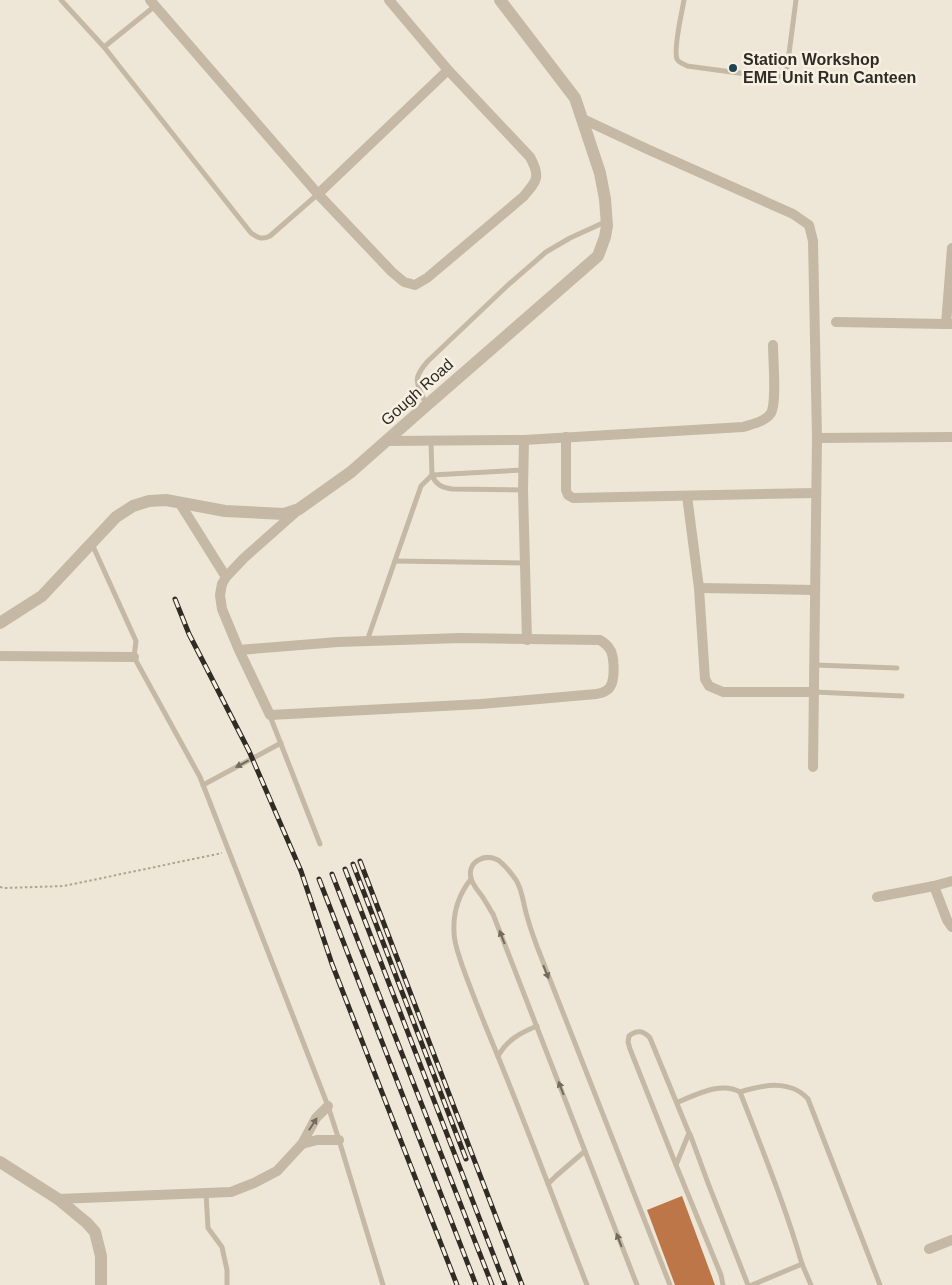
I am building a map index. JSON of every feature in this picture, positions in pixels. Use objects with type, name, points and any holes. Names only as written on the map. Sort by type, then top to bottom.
[{"type":"street","points":[[156,2],[318,194],[392,272],[404,282],[415,285],[427,278],[523,197],[534,184],[537,176],[536,168],[530,157],[448,70],[389,0]]},
{"type":"street","name":"Gough Road","points":[[0,622],[42,596],[116,517],[134,506],[149,501],[166,500],[225,511],[284,514],[299,509],[351,472],[598,256],[606,237],[606,199],[600,173],[575,98],[500,0]]},
{"type":"street","points":[[318,194],[448,70]]},
{"type":"street","points":[[583,119],[793,214],[809,225],[813,241],[817,438],[813,767]]},
{"type":"street","points":[[836,322],[949,324],[952,248]]},
{"type":"street","points":[[386,442],[524,440],[743,427],[761,422],[770,414],[774,405],[773,345]]},
{"type":"street","points":[[817,438],[952,437]]},
{"type":"street","points":[[566,438],[566,490],[568,496],[573,498],[816,493]]},
{"type":"street","points":[[524,440],[527,640]]},
{"type":"street","points":[[687,496],[698,588],[705,680],[709,686],[723,692],[814,692]]},
{"type":"street","points":[[179,502],[226,577]]},
{"type":"street","points":[[239,650],[461,638],[600,640],[610,649],[613,656],[614,672],[610,687],[604,692],[596,694],[481,704],[270,715],[239,650],[222,609],[220,595],[222,584],[226,577],[244,558],[299,509]]},
{"type":"street","points":[[698,588],[815,590]]},
{"type":"street","points":[[0,656],[134,656]]},
{"type":"street","points":[[877,897],[952,881]]},
{"type":"street","points":[[934,886],[947,920],[952,926]]},
{"type":"street","points":[[58,1199],[231,1192],[277,1172],[302,1144],[316,1118],[328,1106]]},
{"type":"street","points":[[302,1144],[317,1140],[339,1140]]},
{"type":"street","points":[[0,1162],[58,1199],[95,1232],[101,1256],[101,1285]]},
{"type":"street","points":[[929,1249],[952,1240]]},
{"type":"lane","points":[[61,0],[104,47],[251,233],[259,239],[265,239],[318,194]]},
{"type":"lane","points":[[684,0],[677,38],[677,58],[679,62],[687,66],[776,78],[784,75],[787,69],[796,0]]},
{"type":"lane","points":[[104,47],[156,2]]},
{"type":"lane","points":[[427,405],[416,380],[418,372],[428,361],[508,284],[546,252],[606,221]]},
{"type":"lane","points":[[431,442],[432,475],[439,485],[446,488],[524,490]]},
{"type":"lane","points":[[366,642],[421,486],[432,475],[524,470]]},
{"type":"lane","points":[[91,543],[136,641],[134,656],[200,777],[328,1106],[383,1285]]},
{"type":"lane","points":[[395,561],[525,563]]},
{"type":"lane","points":[[814,665],[897,668]]},
{"type":"lane","points":[[814,692],[902,696]]},
{"type":"lane","points":[[270,715],[320,844]]},
{"type":"lane","points":[[203,785],[281,743]]},
{"type":"lane","points":[[636,1285],[493,914],[471,879],[470,871],[476,861],[491,858],[501,862],[520,888],[538,949],[670,1285]]},
{"type":"lane","points":[[471,879],[461,893],[457,904],[454,918],[456,945],[472,993],[587,1285]]},
{"type":"lane","points":[[498,1056],[507,1042],[537,1026]]},
{"type":"lane","points":[[723,1285],[721,1275],[630,1049],[628,1038],[632,1033],[641,1031],[650,1038],[678,1102],[748,1285]]},
{"type":"lane","points":[[740,1092],[752,1088],[775,1085],[797,1090],[808,1099],[880,1285]]},
{"type":"lane","points":[[678,1102],[699,1094],[724,1088],[734,1088],[740,1092],[776,1185],[802,1264],[811,1285]]},
{"type":"lane","points":[[676,1165],[689,1133]]},
{"type":"lane","points":[[548,1184],[585,1151]]},
{"type":"lane","points":[[206,1193],[208,1228],[222,1247],[227,1270],[227,1285]]},
{"type":"lane","points":[[752,1285],[802,1264]]},
{"type":"path","points":[[0,887],[64,886],[229,852]]},
{"type":"building","points":[[682,1196],[715,1285],[675,1285],[647,1210]]},
{"type":"railway","points":[[175,599],[189,634],[249,751],[301,871],[332,964],[457,1285]]},
{"type":"railway","points":[[360,861],[522,1285]]},
{"type":"railway","points":[[353,864],[466,1159]]},
{"type":"railway","points":[[345,869],[505,1285]]},
{"type":"railway","points":[[332,874],[492,1285]]},
{"type":"railway","points":[[319,879],[476,1285]]},
{"type":"place","name":"Station Workshop EME Unit Run Canteen","points":[[733,68]]}]
